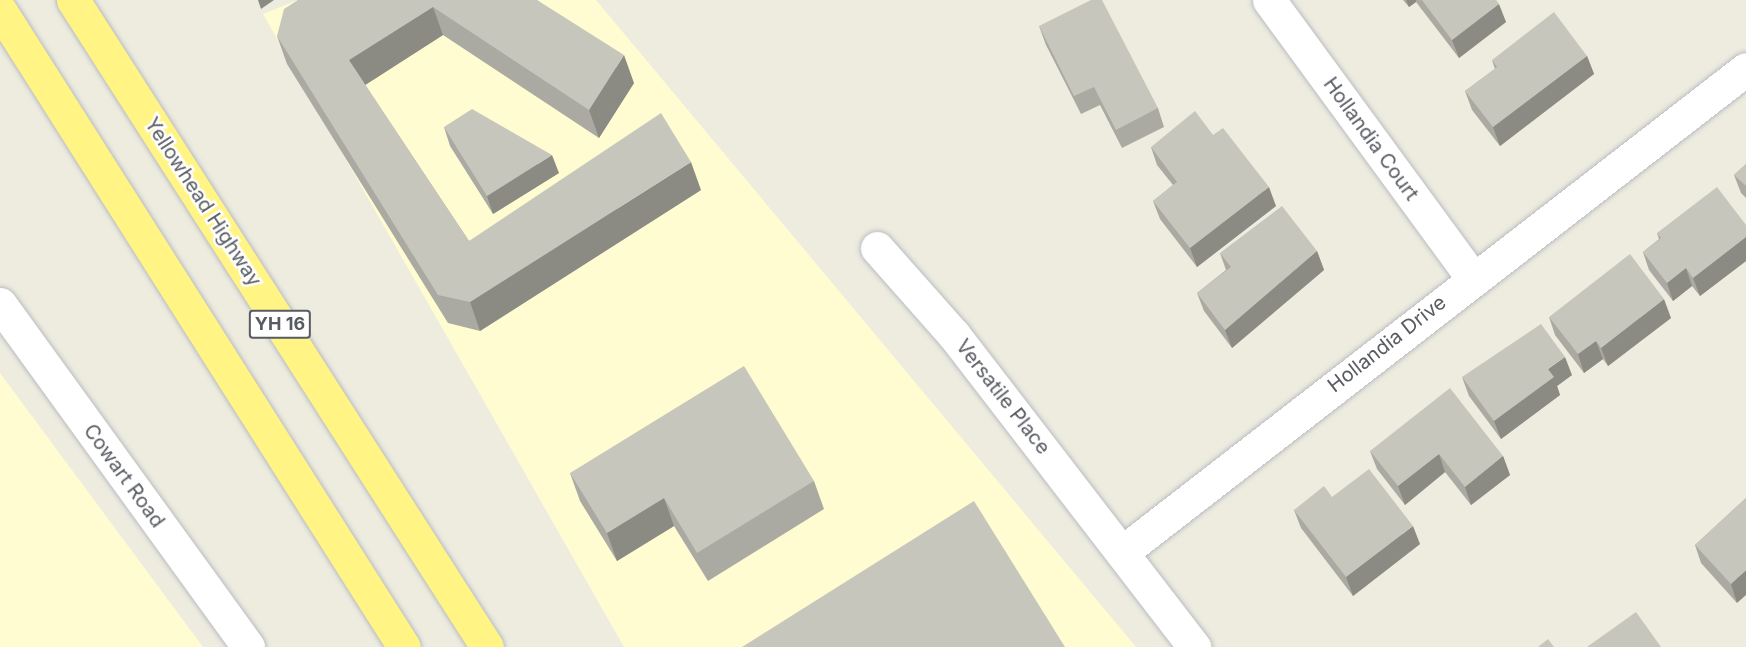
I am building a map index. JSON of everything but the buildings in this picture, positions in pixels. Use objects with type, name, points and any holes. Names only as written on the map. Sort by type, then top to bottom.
[{"type":"highway","name":"Yellowhead Highway","points":[[74,0],[487,647]]},
{"type":"highway","points":[[0,10],[404,647]]},
{"type":"street","name":"Hollandia Court","points":[[1269,0],[1472,277]]},
{"type":"street","name":"Hollandia Drive","points":[[1125,550],[1472,277],[1746,69]]},
{"type":"street","name":"Versatile Place","points":[[877,248],[954,335],[1125,550]]},
{"type":"street","name":"Cowart Road","points":[[0,304],[248,647]]},
{"type":"street","points":[[1125,550],[1194,647]]},
{"type":"shaded area","points":[[298,0],[596,0],[1136,647],[624,647],[263,14]]},
{"type":"shaded area","points":[[0,373],[203,647],[0,647]]}]
